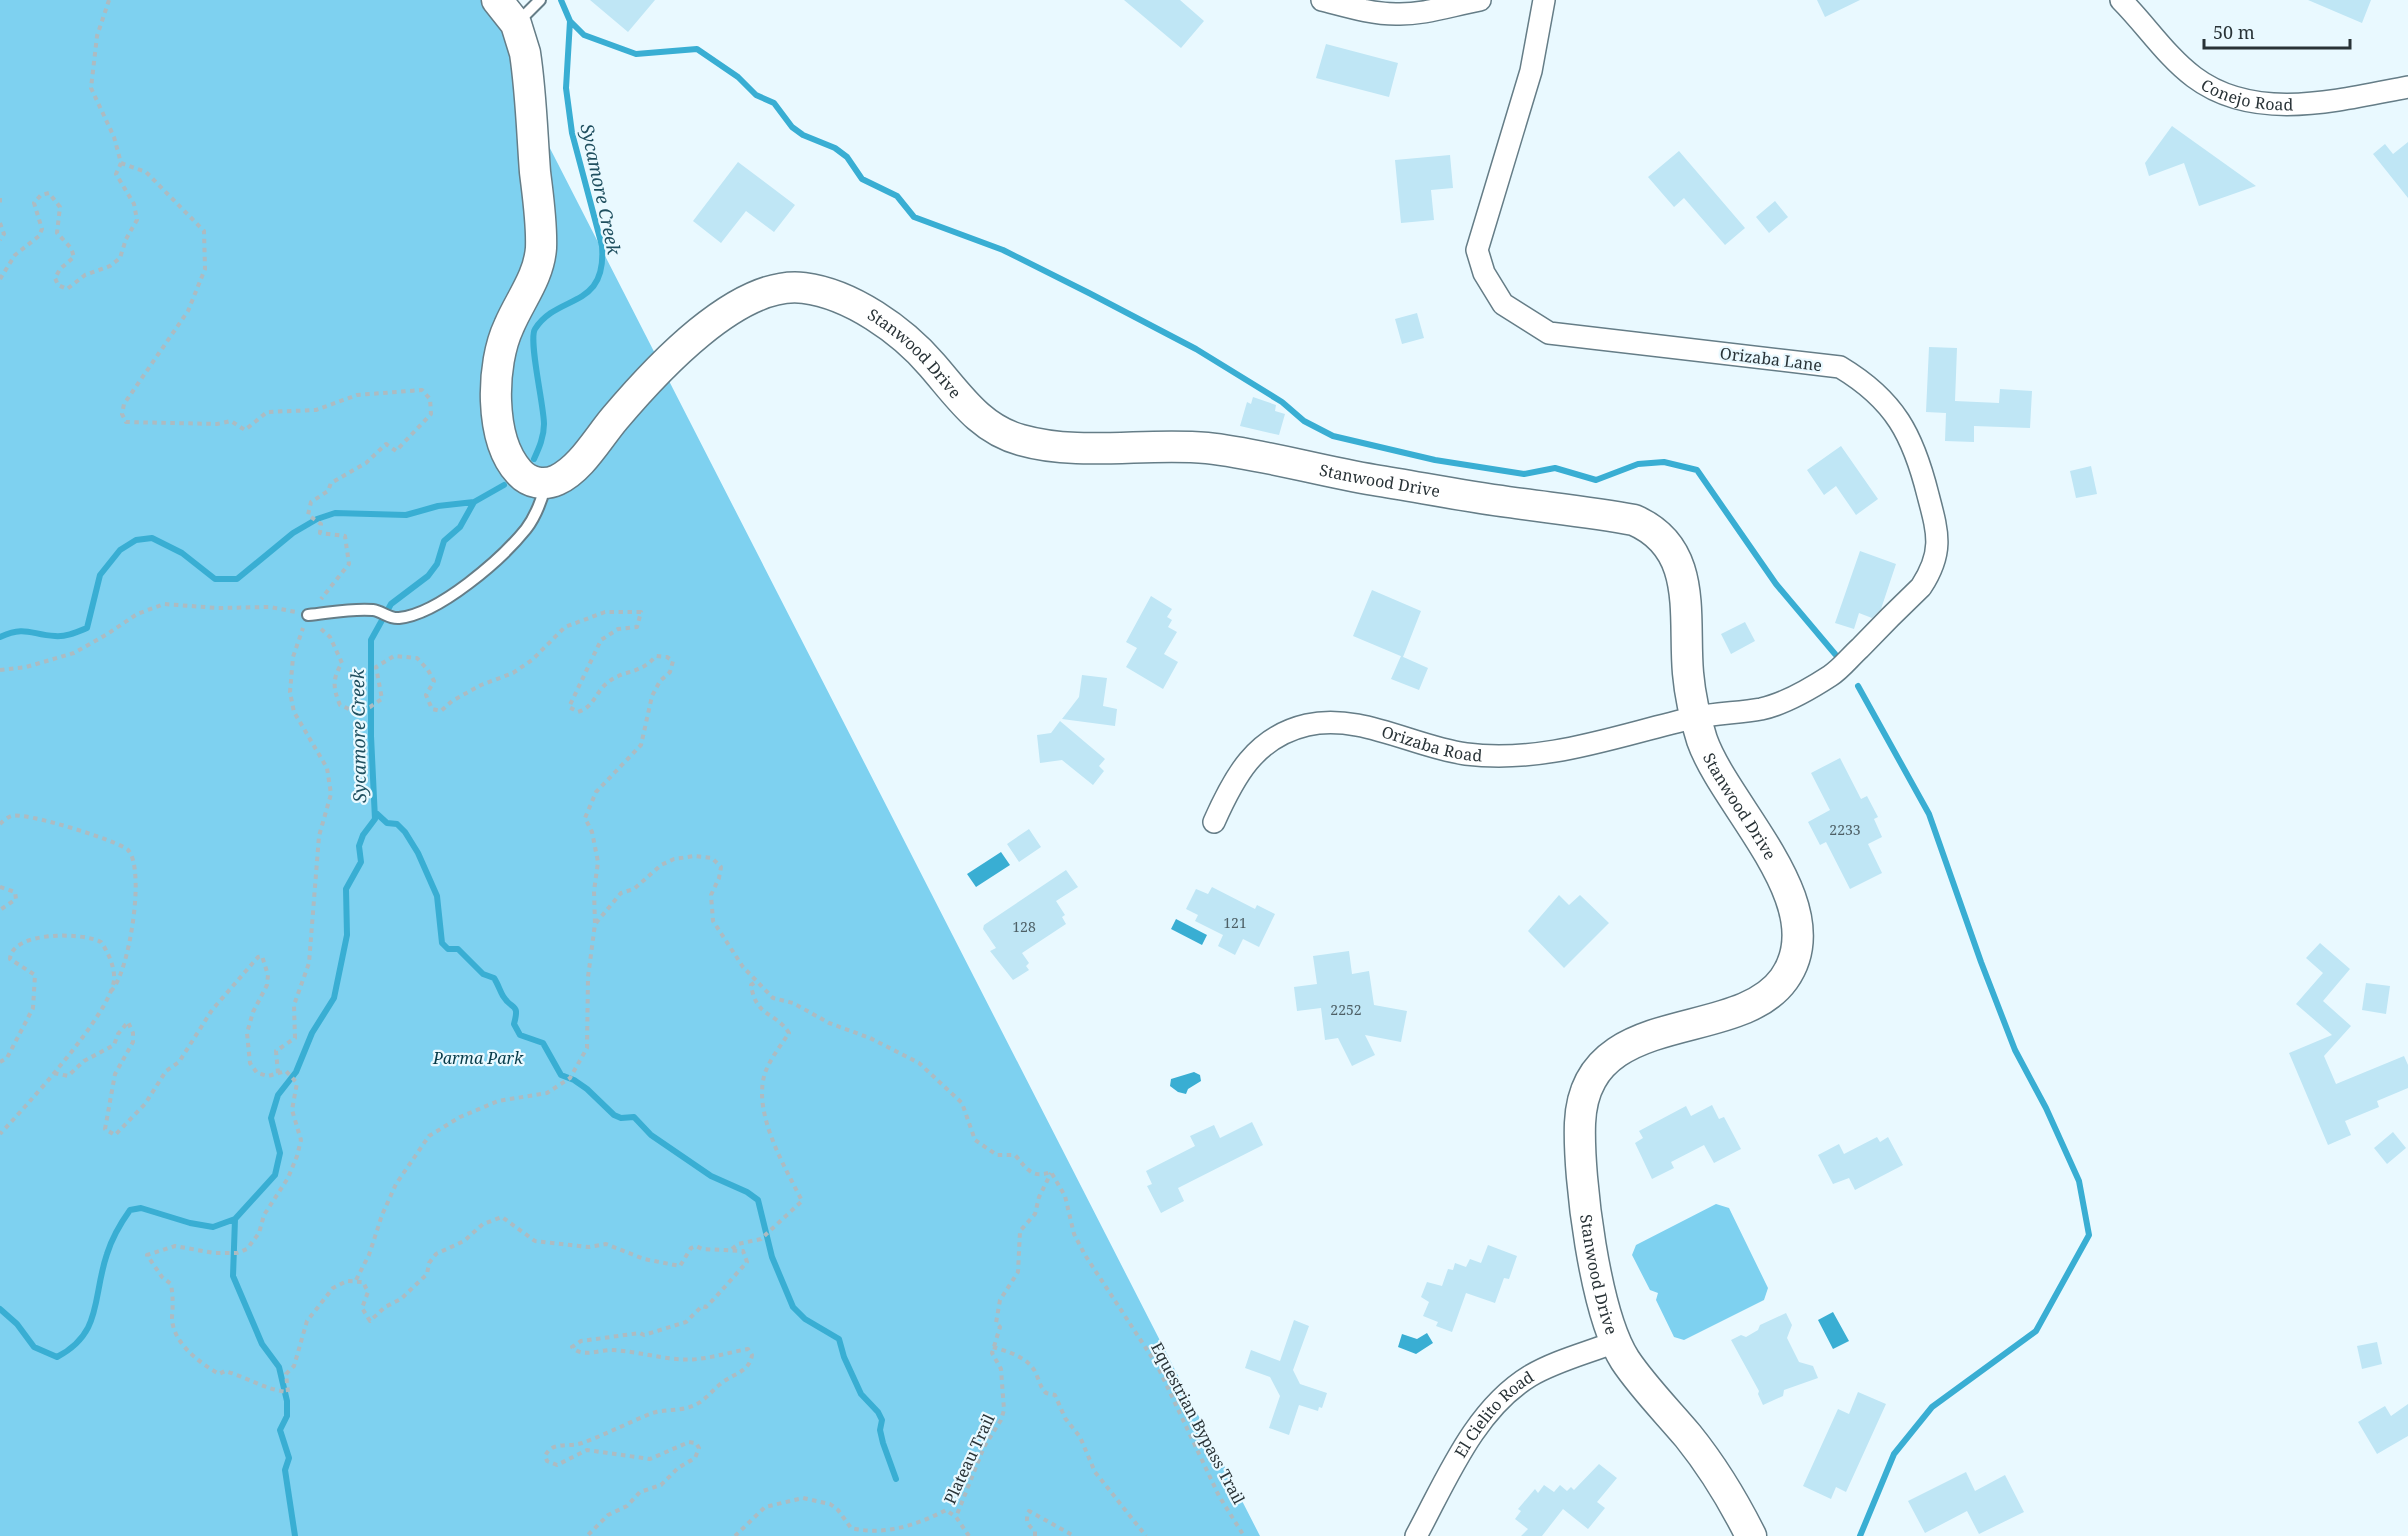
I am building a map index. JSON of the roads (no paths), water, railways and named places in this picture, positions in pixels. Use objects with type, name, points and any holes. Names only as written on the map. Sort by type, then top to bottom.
[{"type":"main road","points":[[497,0],[530,11],[527,65],[541,247],[533,279],[503,340],[498,362],[497,408],[504,443],[515,468],[528,479],[546,483]]},
{"type":"main road","name":"Stanwood Drive","points":[[546,483],[556,481],[571,470],[639,392],[711,325],[761,293],[785,287],[811,289],[850,303],[881,321],[916,349],[981,421],[1017,439],[1068,447],[1180,447],[1226,451],[1368,479],[1505,502],[1598,513],[1643,524],[1668,546],[1683,582],[1688,670],[1695,717],[1714,766],[1791,896],[1798,926],[1798,947],[1786,976],[1761,1002],[1740,1011],[1671,1028],[1635,1043],[1606,1063],[1588,1088],[1581,1115],[1583,1178],[1600,1291],[1615,1342],[1639,1378],[1710,1465],[1732,1498],[1751,1536]]},
{"type":"street","points":[[1322,0],[1359,10],[1396,14],[1433,11],[1480,0]]},
{"type":"street","name":"Orizaba Lane","points":[[1544,0],[1531,71],[1477,250],[1484,273],[1503,304],[1549,333],[1840,367],[1880,395],[1897,416],[1911,439],[1919,459],[1938,536],[1937,554],[1931,571],[1921,587],[1833,674],[1800,694],[1768,706],[1695,717]]},
{"type":"street","name":"Conejo Road","points":[[2121,0],[2186,71],[2210,88],[2238,99],[2267,105],[2298,104],[2408,87]]},
{"type":"street","name":"Orizaba Road","points":[[1214,822],[1235,778],[1252,754],[1275,738],[1306,725],[1335,722],[1355,725],[1442,750],[1486,756],[1527,755],[1573,749],[1695,717]]},
{"type":"street","name":"El Cielito Road","points":[[1416,1536],[1470,1441],[1506,1394],[1530,1376],[1615,1342]]},
{"type":"lane","points":[[308,615],[375,610],[391,618],[402,617],[429,608],[487,567],[526,529],[539,505],[546,483]]},
{"type":"waterway","name":"Sycamore Creek","points":[[534,459],[542,438],[544,424],[533,346],[535,329],[556,310],[589,291],[597,281],[602,266],[602,246],[572,133],[566,88],[570,21],[561,0]]},
{"type":"waterway","points":[[570,21],[584,35],[636,54],[697,49],[738,77],[756,95],[774,103],[792,127],[803,135],[835,148],[847,157],[862,179],[897,196],[914,217],[1003,250],[1089,293],[1196,349],[1282,402],[1304,421],[1333,436],[1435,460],[1524,474],[1555,468],[1596,480],[1638,464],[1664,462],[1697,470],[1776,584],[1835,654]]},
{"type":"waterway","name":"Sycamore Creek","points":[[0,1309],[17,1324],[34,1347],[57,1357],[72,1347],[89,1325],[94,1313],[102,1270],[109,1248],[130,1210],[141,1208],[190,1223],[213,1227],[235,1219],[275,1175],[280,1153],[271,1118],[278,1095],[296,1072],[312,1033],[334,998],[347,935],[346,889],[361,862],[359,846],[363,835],[375,819],[371,736],[371,640],[391,604],[428,576],[437,564],[444,541],[460,527],[474,502],[504,485]]},
{"type":"waterway","points":[[0,637],[22,631],[63,636],[87,628],[100,575],[120,550],[136,540],[152,538],[182,553],[215,579],[237,579],[293,533],[317,519],[335,513],[406,515],[438,506],[474,502]]},
{"type":"waterway","points":[[1858,686],[1929,814],[1981,962],[2015,1050],[2046,1108],[2079,1181],[2089,1235],[2036,1331],[1932,1407],[1894,1454],[1860,1536]]},
{"type":"waterway","points":[[375,812],[387,823],[397,824],[418,853],[437,896],[442,943],[448,949],[458,949],[483,974],[494,978],[506,1001],[516,1009],[514,1024],[520,1035],[543,1043],[561,1075],[587,1089],[614,1115],[621,1118],[634,1117],[651,1135],[711,1176],[747,1192],[758,1200],[772,1257],[793,1307],[805,1319],[839,1339],[844,1357],[861,1394],[878,1412],[882,1420],[880,1430],[883,1443],[896,1479]]},
{"type":"waterway","points":[[235,1219],[233,1276],[262,1344],[279,1367],[287,1401],[287,1416],[280,1430],[289,1458],[285,1470],[295,1536]]},
{"type":"park label","name":"Parma Park","points":[[478,1058]]}]
